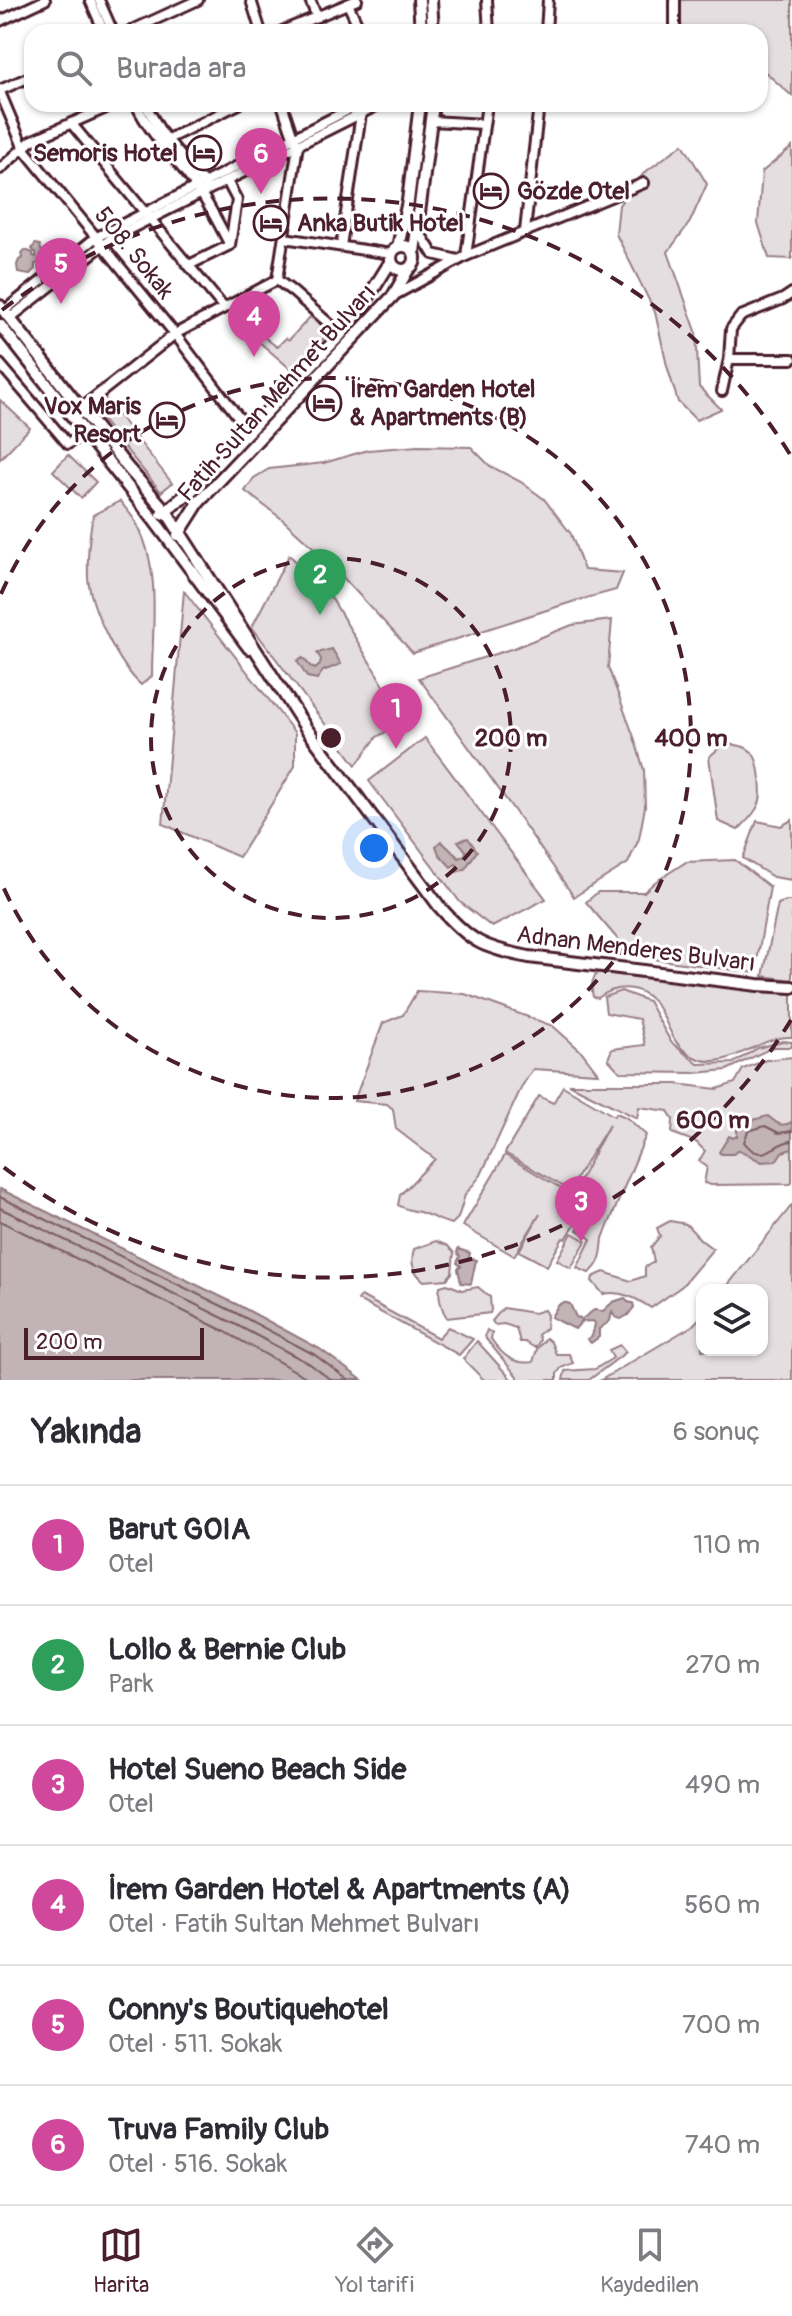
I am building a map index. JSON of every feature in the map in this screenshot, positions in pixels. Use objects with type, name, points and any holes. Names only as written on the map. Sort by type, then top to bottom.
[{"type":"main road","points":[[419,0],[420,24]]},
{"type":"main road","points":[[431,0],[432,24]]},
{"type":"main road","name":"Fatih Sultan Mehmet Bulvarı","points":[[154,520],[191,491],[341,334],[367,300],[393,254],[408,201],[419,112]]},
{"type":"main road","name":"Fatih Sultan Mehmet Bulvarı","points":[[170,542],[181,533],[199,502],[393,296],[415,261],[432,112]]},
{"type":"main road","points":[[393,254],[409,247],[414,252]]},
{"type":"main road","name":"Fatih Sultan Mehmet Bulvarı","points":[[393,254],[398,270],[409,268]]},
{"type":"main road","points":[[4,315],[166,511]]},
{"type":"main road","points":[[4,315],[84,432],[154,520]]},
{"type":"main road","name":"Adnan Menderes Bulvarı","points":[[166,511],[306,728],[439,906],[472,940],[498,951],[529,957],[792,987]]},
{"type":"main road","name":"Adnan Menderes Bulvarı","points":[[154,520],[272,677]]},
{"type":"street","points":[[0,21],[45,0]]},
{"type":"street","points":[[90,0],[100,24]]},
{"type":"street","points":[[99,0],[110,24]]},
{"type":"street","points":[[146,24],[198,0]]},
{"type":"street","points":[[251,0],[258,24]]},
{"type":"street","points":[[310,0],[317,17]]},
{"type":"street","points":[[487,0],[488,24]]},
{"type":"street","points":[[546,24],[548,0]]},
{"type":"street","points":[[675,0],[675,24]]},
{"type":"street","points":[[306,24],[353,2],[359,24]]},
{"type":"street","points":[[0,91],[24,80]]},
{"type":"street","name":"508. Sokak","points":[[0,91],[24,149],[175,334],[249,431]]},
{"type":"street","points":[[0,169],[31,141],[96,112]]},
{"type":"street","points":[[140,112],[145,123],[202,188],[230,245]]},
{"type":"street","points":[[148,112],[163,141]]},
{"type":"street","points":[[163,141],[223,112]]},
{"type":"street","points":[[277,280],[296,141],[285,112]]},
{"type":"street","points":[[202,188],[227,181],[339,115],[350,112]]},
{"type":"street","points":[[4,315],[98,242],[354,112]]},
{"type":"street","points":[[341,246],[360,112]]},
{"type":"street","points":[[462,258],[486,112]]},
{"type":"street","points":[[525,231],[538,112]]},
{"type":"street","points":[[431,121],[484,124]]},
{"type":"street","points":[[71,123],[224,308]]},
{"type":"street","points":[[189,265],[230,245],[237,200],[227,181]]},
{"type":"street","points":[[393,296],[462,258],[644,183]]},
{"type":"street","points":[[418,230],[433,254],[462,258]]},
{"type":"street","points":[[284,238],[393,254]]},
{"type":"street","points":[[81,408],[175,334],[277,280]]},
{"type":"street","points":[[277,280],[341,334]]},
{"type":"street","points":[[722,391],[731,329],[741,316],[792,293]]},
{"type":"street","points":[[729,359],[792,359]]},
{"type":"street","points":[[0,364],[68,444],[84,432]]},
{"type":"shaded area","points":[[679,0],[792,0],[792,96],[768,74],[768,24],[681,24]]},
{"type":"shaded area","points":[[683,144],[707,184],[690,222],[668,252],[696,331],[699,387],[721,409],[696,420],[678,402],[655,312],[616,234],[619,205],[644,173]]},
{"type":"shaded area","points":[[792,147],[792,259],[769,258],[758,223],[762,172]]},
{"type":"shaded area","points":[[310,317],[324,327],[326,336],[293,371],[258,341],[263,336],[277,347],[286,338],[289,340]]},
{"type":"shaded area","points":[[105,398],[172,483],[161,492],[92,408]]},
{"type":"shaded area","points":[[0,400],[30,428],[0,459]]},
{"type":"shaded area","points":[[418,446],[471,447],[490,466],[521,482],[544,499],[571,534],[584,570],[623,573],[616,590],[413,653],[325,558],[245,491],[254,478],[269,469],[324,463],[368,450]]},
{"type":"shaded area","points":[[68,455],[96,482],[81,498],[53,471]]},
{"type":"shaded area","points":[[120,501],[143,539],[152,577],[152,676],[141,685],[123,664],[107,635],[94,605],[88,578],[93,515]]},
{"type":"shaded area","points":[[289,555],[326,589],[405,721],[377,737],[356,765],[252,627]]},
{"type":"shaded area","points":[[184,591],[295,733],[295,766],[239,857],[163,824]]},
{"type":"shaded area","points":[[612,620],[608,667],[644,770],[645,807],[639,839],[628,863],[574,897],[419,678],[514,648],[572,625]]},
{"type":"shaded area","points":[[425,738],[546,899],[492,927],[460,902],[369,781]]},
{"type":"shaded area","points":[[725,743],[752,752],[759,769],[759,804],[738,830],[718,821],[709,757]]},
{"type":"shaded area","points":[[792,820],[792,880],[773,877],[743,858],[757,821],[781,826]]},
{"type":"shaded area","points":[[735,860],[770,887],[755,973],[632,956],[586,902],[598,892],[644,892],[686,862]]},
{"type":"shaded area","points":[[792,901],[792,980],[763,976],[778,904]]},
{"type":"shaded area","points":[[603,969],[792,992],[792,1037],[767,1042],[730,1058],[705,1061],[679,1046],[657,1006],[637,990],[622,988],[598,998],[593,997],[593,981]]},
{"type":"shaded area","points":[[417,991],[465,994],[553,1026],[582,1052],[598,1073],[533,1069],[481,1175],[465,1195],[458,1218],[452,1224],[398,1205],[400,1195],[435,1159],[396,1129],[393,1109],[387,1104],[354,1101],[383,1023],[403,1015]]},
{"type":"shaded area","points":[[621,991],[648,1001],[671,1042],[698,1064],[733,1063],[758,1048],[783,1041],[792,1042],[792,1047],[773,1047],[727,1070],[695,1073],[620,1072],[608,1059],[612,1049],[645,1045],[639,1019],[606,1013],[604,997]]},
{"type":"shaded area","points":[[792,1057],[790,1184],[704,1183],[707,1167],[699,1161],[705,1151],[696,1142],[672,1133],[673,1119],[668,1111],[639,1107],[637,1118],[569,1084],[676,1084],[717,1089],[735,1083],[743,1069],[766,1060]]},
{"type":"shaded area","points":[[563,1086],[614,1116],[616,1113],[625,1117],[646,1135],[603,1238],[598,1262],[589,1273],[577,1268],[591,1239],[577,1230],[594,1200],[575,1189],[609,1125],[569,1190],[505,1153],[539,1096],[553,1103]]},
{"type":"shaded area","points":[[505,1155],[587,1204],[547,1266],[519,1251],[540,1214],[514,1256],[463,1226]]},
{"type":"shaded area","points":[[792,1205],[792,1380],[601,1380],[696,1322],[696,1356],[768,1356],[768,1284],[729,1284]]},
{"type":"shaded area","points":[[670,1221],[686,1224],[713,1249],[682,1286],[651,1308],[628,1296],[603,1294],[592,1281],[593,1277],[604,1272],[631,1281],[645,1276],[645,1267],[654,1262],[651,1247],[660,1236],[657,1228]]},
{"type":"shaded area","points":[[572,1233],[586,1241],[571,1268],[557,1260]]},
{"type":"shaded area","points":[[436,1241],[448,1246],[454,1253],[452,1273],[447,1279],[424,1281],[413,1267],[414,1249]]},
{"type":"shaded area","points":[[447,1284],[462,1290],[478,1287],[490,1297],[490,1313],[447,1318],[439,1294],[440,1286]]},
{"type":"shaded area","points":[[361,1296],[438,1338],[448,1327],[473,1339],[459,1355],[358,1300]]},
{"type":"shaded area","points":[[503,1308],[534,1313],[544,1310],[547,1315],[546,1328],[538,1335],[540,1340],[536,1347],[520,1342],[516,1328],[495,1325],[492,1321]]},
{"type":"shaded area","points":[[487,1330],[492,1333],[491,1339],[499,1350],[514,1360],[533,1362],[537,1349],[546,1338],[556,1354],[569,1354],[573,1363],[561,1368],[557,1380],[520,1380],[486,1339]]},
{"type":"shaded area","points":[[477,1341],[512,1380],[484,1380],[463,1359]]},
{"type":"shaded area","points":[[620,1345],[626,1352],[589,1380],[563,1380],[565,1371],[595,1369],[613,1358],[609,1350]]},
{"type":"water","points":[[35,244],[47,253],[46,262],[35,264],[29,275],[18,273],[17,265],[25,250],[36,257],[32,249]]},
{"type":"water","points":[[332,649],[341,664],[323,671],[317,679],[307,677],[297,661],[303,658],[315,669],[321,659],[317,653]]},
{"type":"water","points":[[468,838],[477,851],[465,869],[457,872],[459,868],[456,864],[451,867],[436,846],[441,841],[459,858],[466,851],[458,841]]},
{"type":"water","points":[[768,1116],[782,1125],[792,1122],[792,1149],[782,1152],[776,1161],[762,1162],[739,1150],[733,1154],[719,1152],[729,1136],[737,1136],[737,1124]]},
{"type":"water","points":[[0,1189],[238,1305],[320,1349],[362,1380],[0,1380]]},
{"type":"water","points":[[458,1249],[470,1253],[469,1258],[476,1260],[471,1284],[461,1283]]},
{"type":"water","points":[[625,1298],[634,1307],[628,1315],[621,1319],[612,1312],[610,1321],[599,1329],[599,1337],[591,1343],[587,1339],[592,1336],[593,1321],[581,1322],[575,1329],[551,1317],[563,1303],[570,1304],[576,1317],[582,1319],[594,1310],[603,1311],[613,1302]]},
{"type":"place","name":"Semoris Hotel","points":[[204,153]]},
{"type":"place","name":"Gözde Otel","points":[[491,191]]},
{"type":"place","name":"Truva Family Club","points":[[261,194]]},
{"type":"place","name":"Anka Butik Hotel","points":[[271,223]]},
{"type":"place","name":"Conny's Boutiquehotel","points":[[61,304]]},
{"type":"place","name":"İrem Garden Hotel & Apartments (A)","points":[[254,357]]},
{"type":"place","name":"İrem Garden Hotel & Apartments (B)","points":[[324,403]]},
{"type":"place","name":"Vox Maris Resort","points":[[167,420]]},
{"type":"place","name":"Lollo & Bernie Club","points":[[320,615]]},
{"type":"place","name":"Barut GOIA","points":[[396,749]]},
{"type":"place","name":"Hotel Sueno Beach Side","points":[[581,1242]]}]
